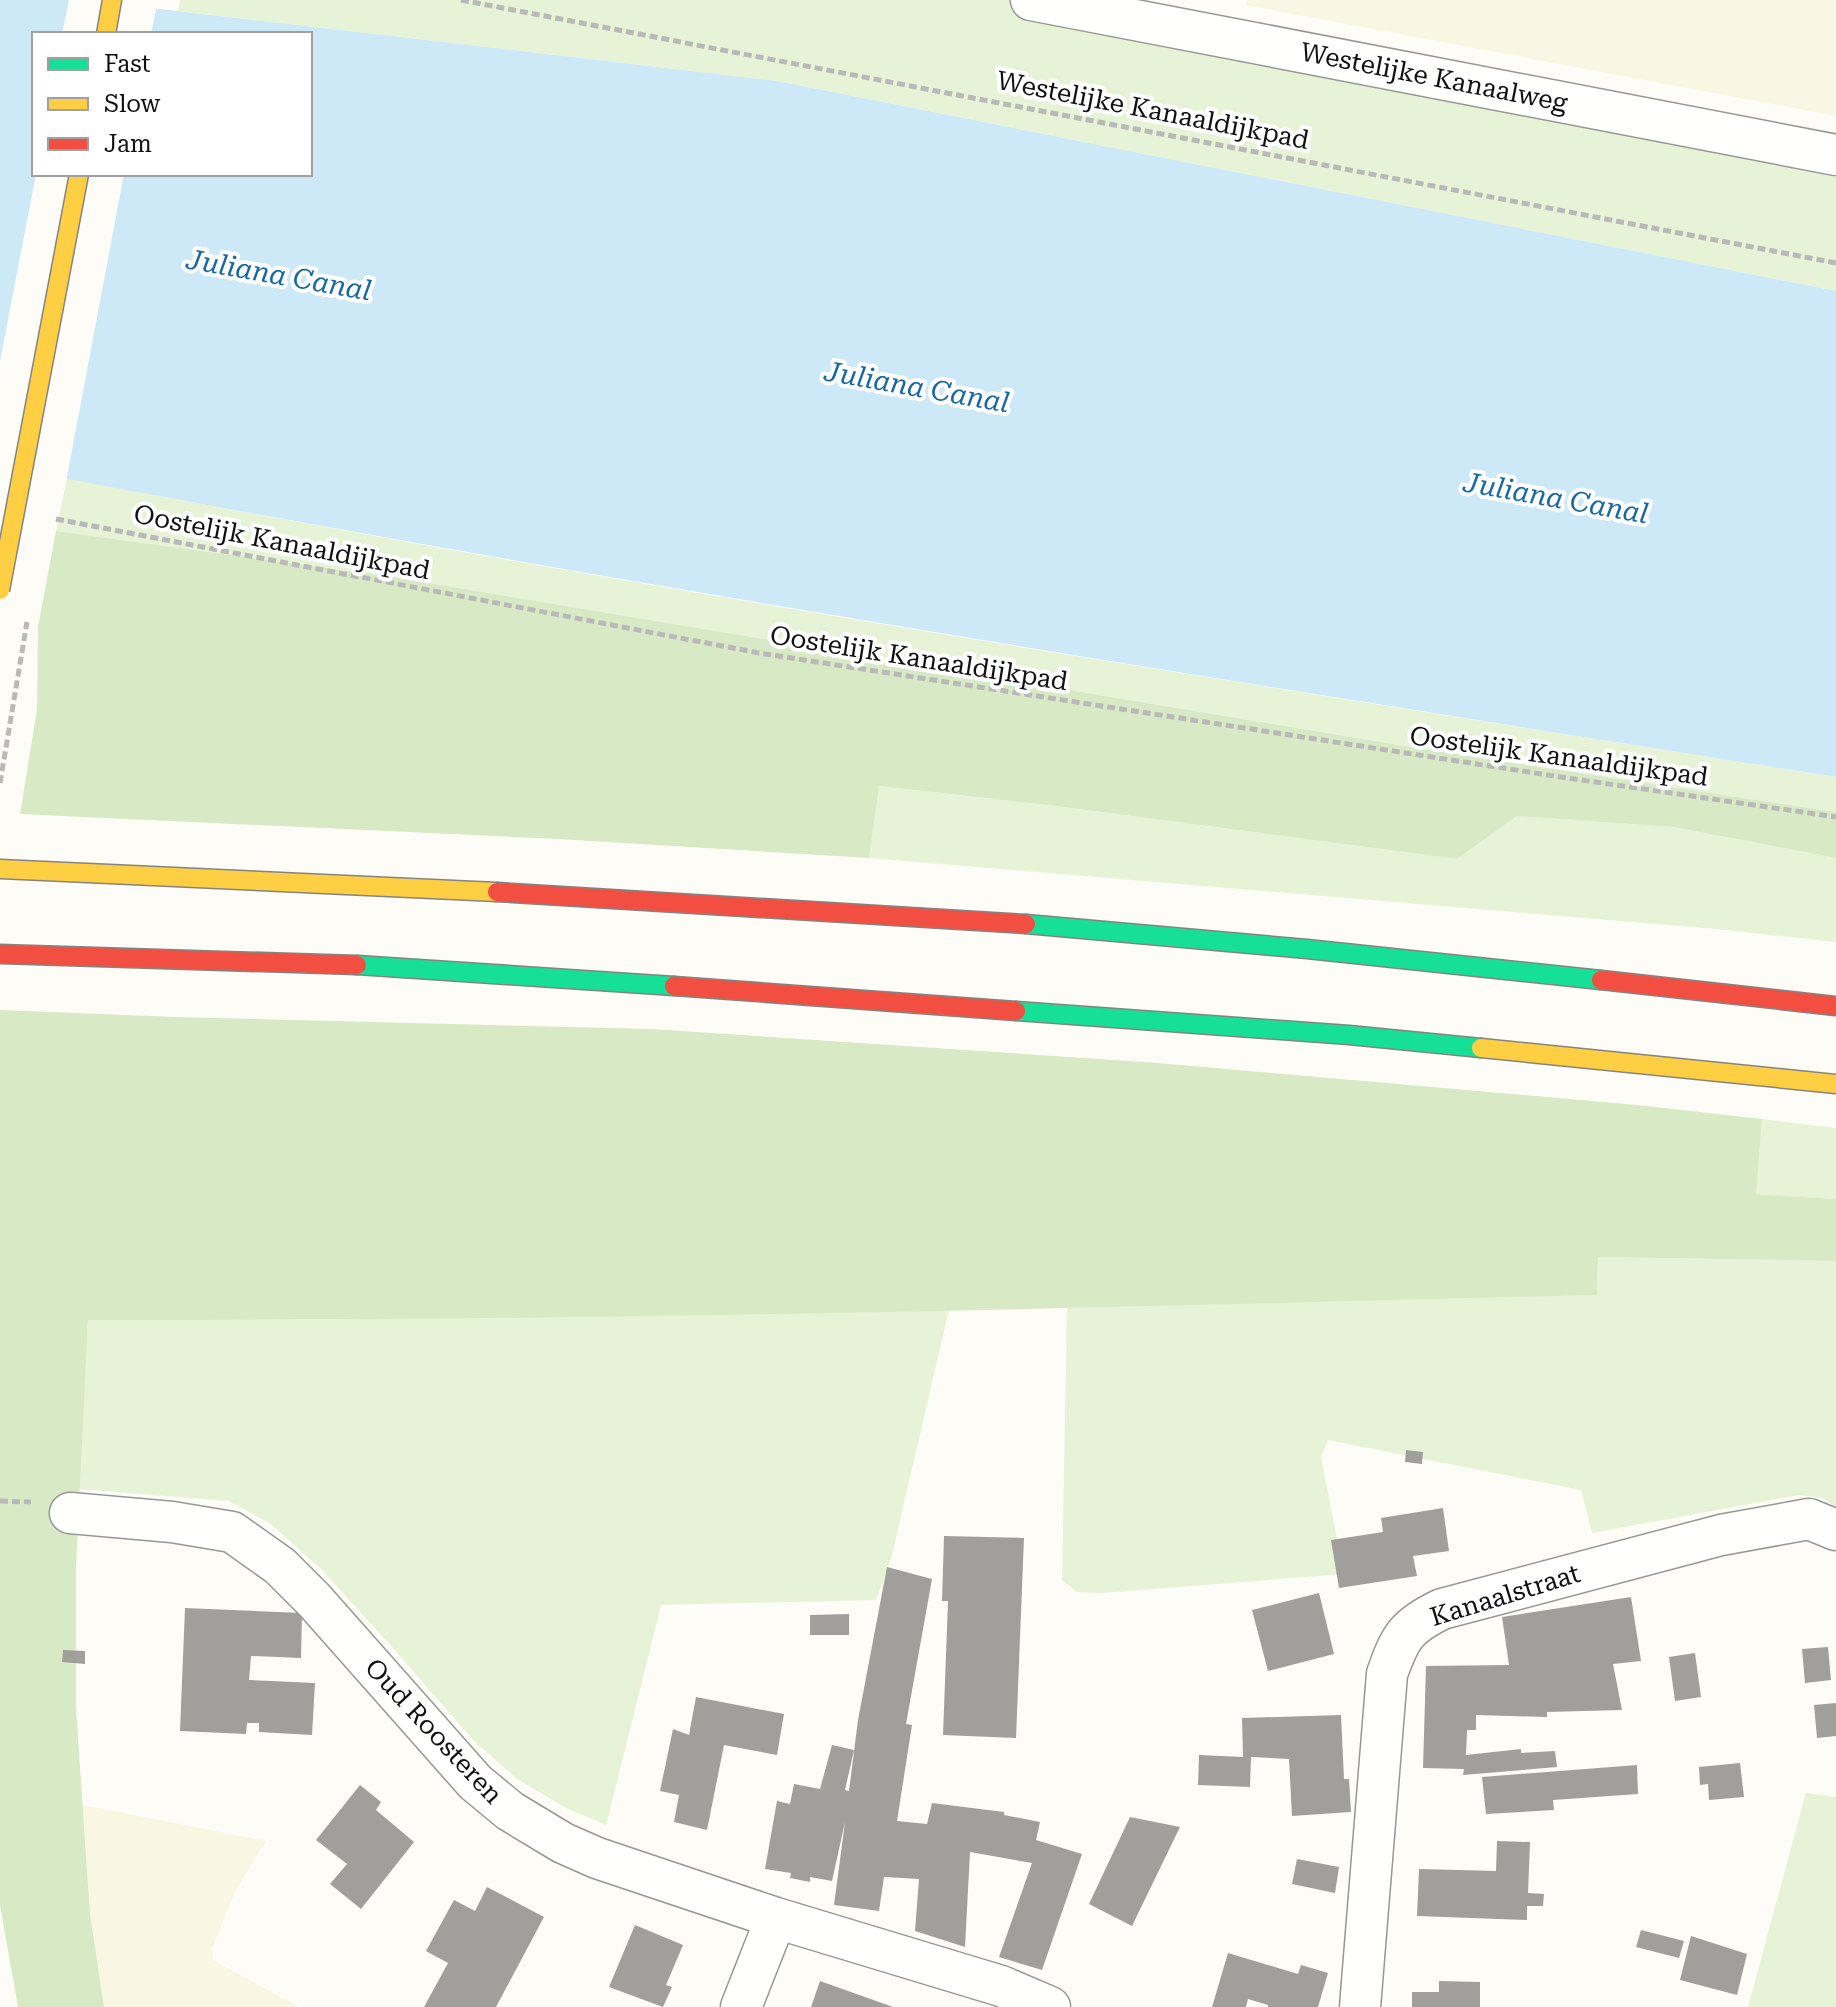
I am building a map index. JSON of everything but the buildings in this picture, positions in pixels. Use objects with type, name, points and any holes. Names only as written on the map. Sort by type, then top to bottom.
[{"type":"main road","points":[[106,32],[112,0]]},
{"type":"main road","points":[[0,590],[79,176]]},
{"type":"main road","points":[[0,869],[356,884],[989,921],[1361,953],[1836,1006]]},
{"type":"main road","points":[[0,954],[344,964],[696,987],[1349,1035],[1836,1084]]},
{"type":"street","name":"Westelijke Kanaalweg","points":[[1031,0],[1836,155]]},
{"type":"street","name":"Oud Roosteren","points":[[70,1513],[172,1522],[232,1532],[291,1577],[475,1782],[510,1811],[563,1843],[597,1858],[776,1918],[1001,1986],[1050,2007]]},
{"type":"street","name":"Kanaalstraat","points":[[1360,2007],[1387,1674],[1395,1651],[1414,1622],[1442,1609],[1721,1535],[1809,1519],[1836,1530]]},
{"type":"street","points":[[741,2007],[776,1918]]},
{"type":"path","name":"Westelijke Kanaaldijkpad","points":[[461,0],[1836,263]]},
{"type":"path","name":"Oostelijk Kanaaldijkpad","points":[[42,517],[774,656],[1836,817]]},
{"type":"path","points":[[0,783],[29,612]]},
{"type":"shaded area","points":[[1248,0],[1836,0],[1836,116],[1245,5]]},
{"type":"shaded area","points":[[83,1805],[266,1841],[237,1888],[212,1948],[213,1960],[299,2007],[104,2007],[90,1914]]},
{"type":"green space","points":[[180,0],[1039,0],[1836,153],[1836,291],[777,81],[178,11]]},
{"type":"green space","points":[[67,478],[729,598],[1836,777],[1836,812],[1423,749],[399,578],[56,531]]},
{"type":"green space","points":[[56,531],[399,578],[1423,749],[1836,812],[1836,858],[1673,827],[1517,816],[1457,859],[879,786],[869,858],[558,839],[20,814],[37,710],[38,627]]},
{"type":"green space","points":[[878,786],[1048,805],[1457,859],[1517,816],[1673,827],[1836,858],[1836,942],[1716,929],[869,858]]},
{"type":"green space","points":[[0,1010],[651,1029],[1158,1063],[1637,1105],[1762,1119],[1756,1194],[1836,1199],[1836,1261],[1598,1257],[1597,1295],[654,1316],[88,1320],[76,1567],[76,1708],[90,1914],[104,2007],[18,2007],[0,1905]]},
{"type":"green space","points":[[1762,1119],[1836,1128],[1836,1199],[1755,1194]]},
{"type":"green space","points":[[1598,1257],[1836,1261],[1836,1507],[1822,1498],[1799,1495],[1592,1533],[1581,1490],[1328,1440],[1321,1457],[1344,1574],[1101,1593],[1077,1592],[1062,1580],[1067,1308],[1597,1295]]},
{"type":"green space","points":[[949,1310],[891,1559],[876,1600],[661,1605],[606,1825],[566,1808],[517,1779],[474,1741],[322,1570],[271,1524],[229,1501],[78,1489],[88,1320],[301,1320]]},
{"type":"green space","points":[[1806,1793],[1836,1797],[1836,2007],[1748,2007]]},
{"type":"water","name":"Juliana Canal","points":[[0,0],[83,0],[777,81],[1836,291],[1836,777],[1147,667],[229,509],[0,466]]},
{"type":"pier","points":[[69,0],[119,0],[157,5],[151,32],[62,32]]},
{"type":"pier","points":[[36,176],[124,176],[66,482],[0,470],[0,361]]},
{"type":"traffic: fast","points":[[1026,924],[1601,980]]},
{"type":"traffic: fast","points":[[357,965],[674,986]]},
{"type":"traffic: fast","points":[[1016,1011],[1349,1035],[1481,1048]]},
{"type":"traffic: slow","points":[[106,32],[112,0]]},
{"type":"traffic: slow","points":[[0,590],[79,176]]},
{"type":"traffic: slow","points":[[0,869],[497,892]]},
{"type":"traffic: slow","points":[[1481,1048],[1836,1084]]},
{"type":"traffic: jam","points":[[497,892],[1026,924]]},
{"type":"traffic: jam","points":[[0,954],[357,965]]},
{"type":"traffic: jam","points":[[1601,980],[1836,1006]]},
{"type":"traffic: jam","points":[[674,986],[1016,1011]]}]
